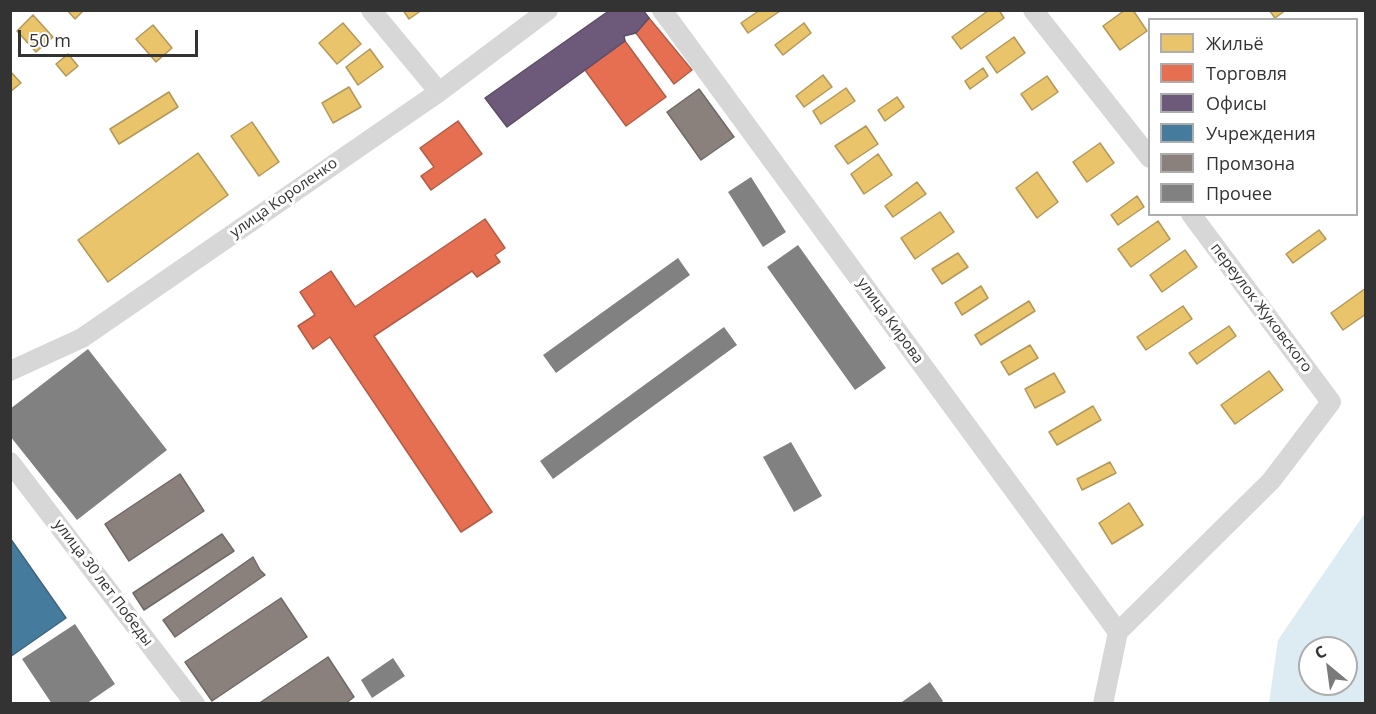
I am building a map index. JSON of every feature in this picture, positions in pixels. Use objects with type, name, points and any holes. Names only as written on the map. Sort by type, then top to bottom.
[{"type":"street","points":[[371,10],[439,92]]},
{"type":"street","name":"улица Короленко","points":[[10,371],[81,338],[439,92],[548,10]]},
{"type":"street","name":"улица Кирова","points":[[662,10],[1118,632]]},
{"type":"street","points":[[1033,10],[1148,157]]},
{"type":"street","name":"переулок Жуковского","points":[[1118,632],[1271,480],[1331,402],[1192,216]]},
{"type":"street","name":"улица 30 лет Победы","points":[[10,462],[195,704]]},
{"type":"street","points":[[1104,704],[1118,632]]},
{"type":"shaded area","points":[[1365,513],[1365,703],[1269,703],[1278,640]]},
{"type":"building: Жильё","points":[[67,10],[84,10],[75,19]]},
{"type":"building: Жильё","points":[[403,10],[422,10],[409,19]]},
{"type":"building: Жильё","points":[[760,10],[780,11],[748,33],[741,23]]},
{"type":"building: Жильё","points":[[989,10],[999,10],[1004,18],[961,49],[952,37]]},
{"type":"building: Жильё","points":[[1125,10],[1133,10],[1147,31],[1120,50],[1103,26]]},
{"type":"building: Жильё","points":[[1269,10],[1286,10],[1275,18]]},
{"type":"building: Жильё","points":[[33,15],[53,37],[36,52],[17,31]]},
{"type":"building: Жильё","points":[[343,23],[361,44],[337,64],[319,43]]},
{"type":"building: Жильё","points":[[804,23],[811,33],[783,55],[775,45]]},
{"type":"building: Жильё","points":[[153,25],[172,48],[156,62],[136,39]]},
{"type":"building: Жильё","points":[[1014,37],[1025,53],[997,73],[986,57]]},
{"type":"building: Жильё","points":[[370,49],[383,67],[358,85],[346,67]]},
{"type":"building: Жильё","points":[[68,54],[78,66],[66,76],[56,64]]},
{"type":"building: Жильё","points":[[983,68],[988,76],[970,89],[965,81]]},
{"type":"building: Жильё","points":[[10,71],[21,83],[10,92]]},
{"type":"building: Жильё","points":[[823,75],[832,87],[804,107],[796,96]]},
{"type":"building: Жильё","points":[[1047,76],[1058,92],[1032,110],[1021,94]]},
{"type":"building: Жильё","points":[[349,87],[361,107],[333,123],[322,103]]},
{"type":"building: Жильё","points":[[846,88],[855,101],[821,124],[813,111]]},
{"type":"building: Жильё","points":[[169,92],[178,107],[119,144],[110,129]]},
{"type":"building: Жильё","points":[[897,97],[904,107],[885,121],[878,110]]},
{"type":"building: Жильё","points":[[252,122],[279,162],[259,176],[231,136]]},
{"type":"building: Жильё","points":[[866,126],[878,144],[848,164],[835,146]]},
{"type":"building: Жильё","points":[[1100,143],[1114,163],[1087,182],[1073,162]]},
{"type":"building: Жильё","points":[[198,153],[228,195],[108,282],[78,240]]},
{"type":"building: Жильё","points":[[878,154],[892,175],[864,194],[851,174]]},
{"type":"building: Жильё","points":[[1037,172],[1058,202],[1037,218],[1016,188]]},
{"type":"building: Жильё","points":[[917,182],[926,194],[893,217],[885,206]]},
{"type":"building: Жильё","points":[[1137,196],[1144,207],[1118,225],[1111,215]]},
{"type":"building: Жильё","points":[[940,212],[954,232],[915,259],[901,238]]},
{"type":"building: Жильё","points":[[1158,221],[1170,239],[1131,267],[1118,249]]},
{"type":"building: Жильё","points":[[1319,230],[1326,239],[1293,263],[1286,254]]},
{"type":"building: Жильё","points":[[1185,250],[1197,267],[1162,292],[1150,275]]},
{"type":"building: Жильё","points":[[958,253],[968,267],[942,284],[932,269]]},
{"type":"building: Жильё","points":[[981,286],[988,298],[962,315],[955,303]]},
{"type":"building: Жильё","points":[[1366,288],[1366,314],[1343,330],[1331,313]]},
{"type":"building: Жильё","points":[[1029,301],[1035,311],[981,345],[975,335]]},
{"type":"building: Жильё","points":[[1183,306],[1192,319],[1146,350],[1137,337]]},
{"type":"building: Жильё","points":[[1229,326],[1236,336],[1197,364],[1189,353]]},
{"type":"building: Жильё","points":[[1030,345],[1038,358],[1009,375],[1001,362]]},
{"type":"building: Жильё","points":[[1269,371],[1283,390],[1235,424],[1221,405]]},
{"type":"building: Жильё","points":[[1054,373],[1065,392],[1035,408],[1025,389]]},
{"type":"building: Жильё","points":[[1093,406],[1101,420],[1057,445],[1049,432]]},
{"type":"building: Жильё","points":[[1110,462],[1116,473],[1082,490],[1077,479]]},
{"type":"building: Жильё","points":[[1129,503],[1143,525],[1112,544],[1099,523]]},
{"type":"building: Торговля","points":[[649,18],[692,70],[674,84],[636,33]]},
{"type":"building: Торговля","points":[[625,41],[666,97],[626,126],[585,70]]},
{"type":"building: Торговля","points":[[458,121],[482,154],[431,190],[421,176],[434,167],[420,148]]},
{"type":"building: Торговля","points":[[485,219],[505,248],[495,255],[500,262],[477,277],[472,271],[374,336],[492,512],[461,532],[330,337],[313,349],[298,326],[315,315],[300,292],[331,271],[355,307]]},
{"type":"building: Офисы","points":[[610,10],[643,10],[649,18],[636,33],[624,36],[625,41],[507,127],[485,98]]},
{"type":"building: Учреждения","points":[[10,538],[66,618],[10,657]]},
{"type":"building: Промзона","points":[[699,89],[734,137],[701,160],[667,112]]},
{"type":"building: Промзона","points":[[180,474],[204,511],[129,561],[105,524]]},
{"type":"building: Промзона","points":[[222,534],[234,551],[144,610],[133,593]]},
{"type":"building: Промзона","points":[[253,557],[265,575],[175,637],[163,620]]},
{"type":"building: Промзона","points":[[281,598],[307,637],[212,701],[185,662]]},
{"type":"building: Промзона","points":[[328,657],[354,697],[345,704],[258,704]]},
{"type":"building: Прочее","points":[[751,177],[786,232],[763,247],[728,192]]},
{"type":"building: Прочее","points":[[798,245],[886,368],[855,390],[767,267]]},
{"type":"building: Прочее","points":[[678,258],[690,275],[556,373],[543,355]]},
{"type":"building: Прочее","points":[[724,327],[737,345],[553,479],[540,461]]},
{"type":"building: Прочее","points":[[88,349],[167,450],[77,520],[10,436],[10,409]]},
{"type":"building: Прочее","points":[[791,442],[822,496],[794,512],[763,457]]},
{"type":"building: Прочее","points":[[75,624],[115,684],[86,704],[52,704],[22,659]]},
{"type":"building: Прочее","points":[[393,658],[405,676],[372,698],[361,680]]},
{"type":"building: Прочее","points":[[930,682],[943,701],[940,704],[899,704]]}]
